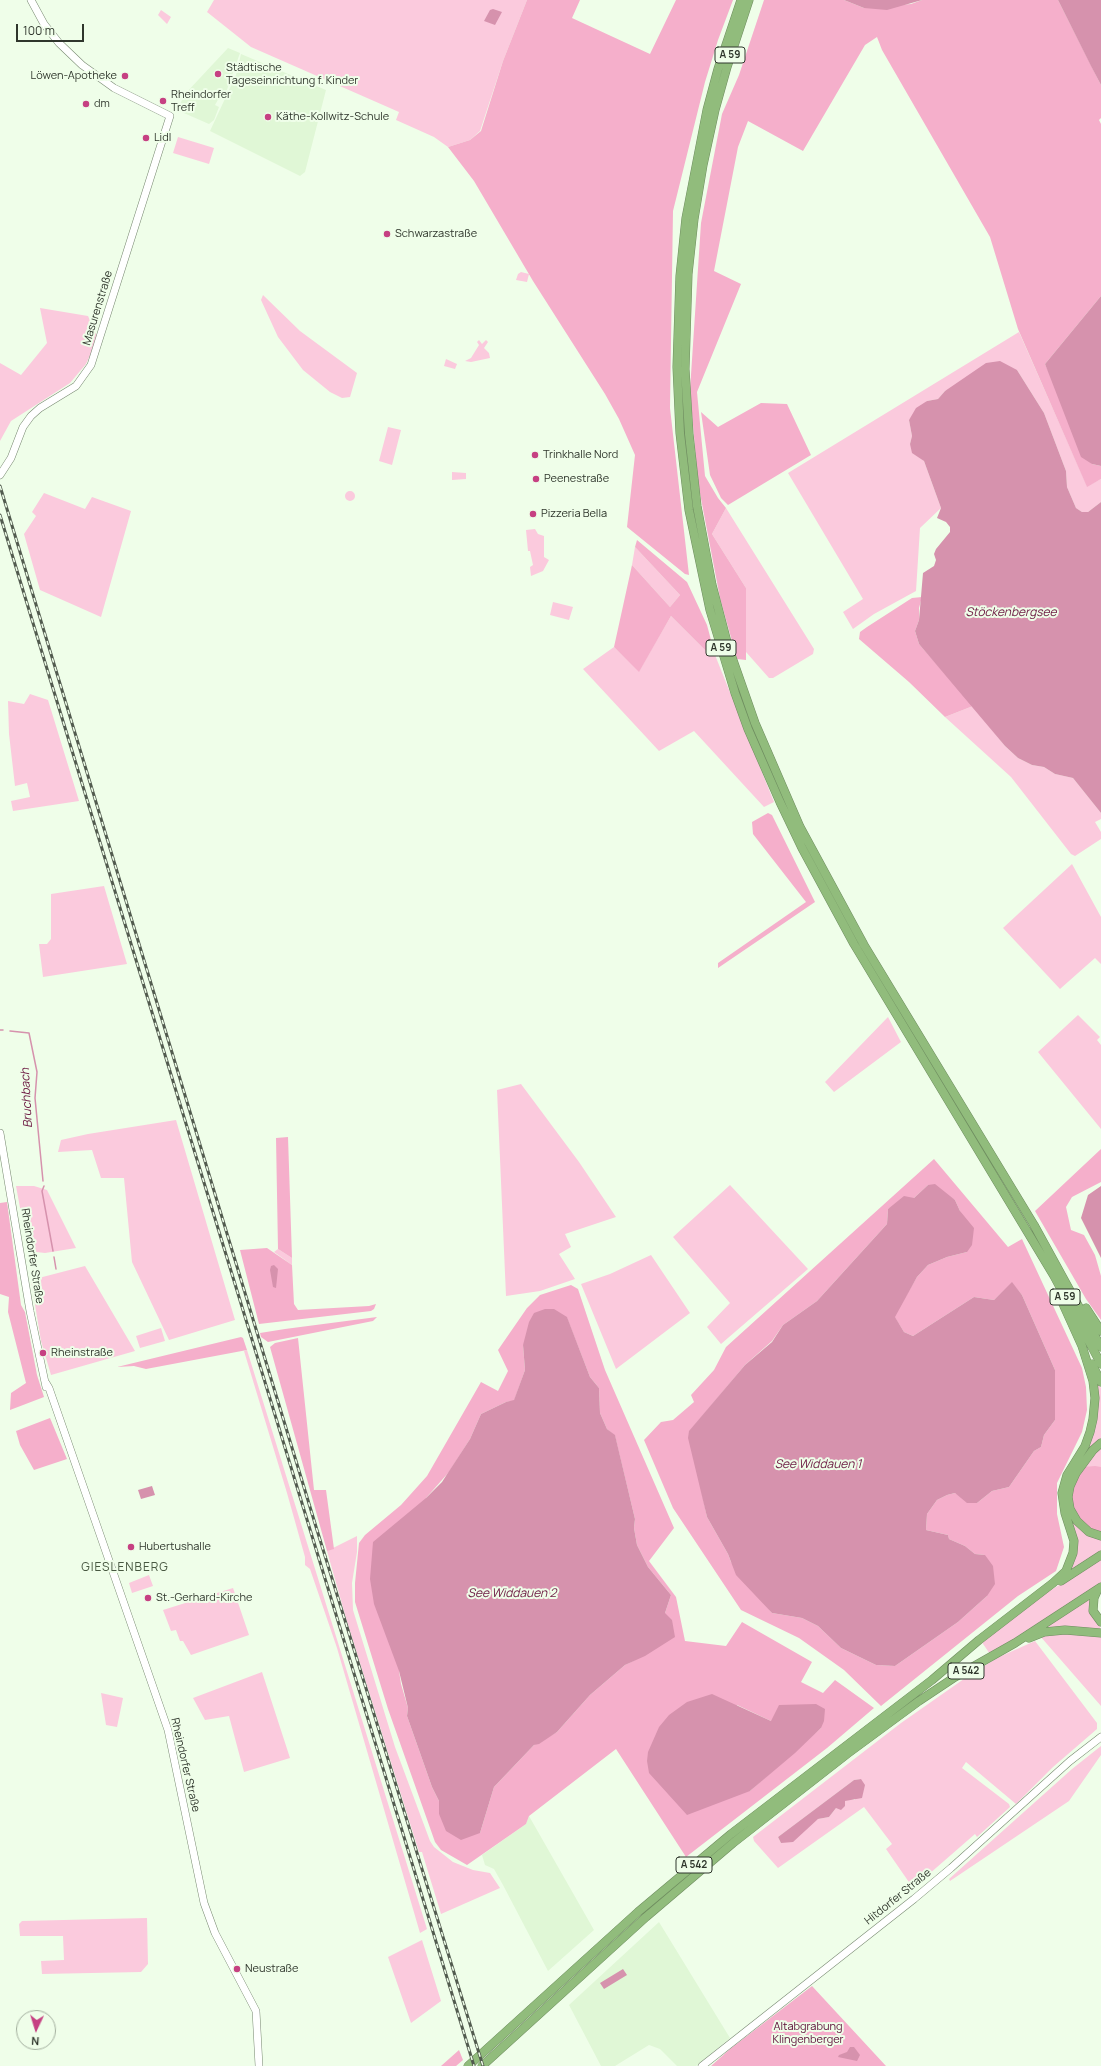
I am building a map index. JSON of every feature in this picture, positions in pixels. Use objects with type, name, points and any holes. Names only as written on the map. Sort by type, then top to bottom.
[{"type":"highway","name":"A 59","points":[[741,0],[706,110],[686,218],[680,276],[677,367],[680,433],[689,510],[703,582],[720,647],[743,715],[769,777],[802,848],[854,944],[1031,1228],[1101,1364]]},
{"type":"highway","name":"A 59","points":[[749,0],[727,67],[715,110],[699,188],[688,274],[685,369],[689,434],[697,506],[712,585],[728,646],[754,723],[800,827],[864,945],[1101,1347]]},
{"type":"highway","points":[[1031,1228],[1056,1256],[1101,1331]]},
{"type":"highway","points":[[1031,1228],[1082,1346],[1101,1382]]},
{"type":"highway","points":[[1034,1598],[1066,1571],[1074,1553],[1074,1541],[1064,1512],[1062,1493],[1067,1475],[1085,1446],[1090,1432],[1094,1419],[1095,1398],[1093,1380],[1082,1346]]},
{"type":"highway","points":[[1101,1443],[1093,1450],[1076,1473],[1070,1486],[1068,1497],[1070,1509],[1077,1522],[1089,1532],[1101,1536]]},
{"type":"highway","name":"A 542","points":[[468,2066],[638,1912],[730,1834],[1034,1598],[1101,1556]]},
{"type":"highway","points":[[1099,1588],[1094,1598],[1093,1611],[1101,1622]]},
{"type":"highway","name":"A 542","points":[[482,2066],[646,1917],[792,1796],[919,1701],[955,1677],[1015,1643],[1099,1588]]},
{"type":"highway","points":[[1015,1643],[1053,1631],[1080,1630],[1101,1633]]},
{"type":"main road","name":"Masurenstraße","points":[[0,475],[11,458],[23,427],[31,416],[40,408],[76,386],[87,374],[170,116],[114,88],[82,65],[59,43],[44,24],[31,0]]},
{"type":"main road","name":"Rheindorfer Straße","points":[[0,1133],[30,1311],[46,1383],[46,1390],[69,1456],[77,1470],[168,1730],[197,1878],[204,1904],[215,1933],[256,2011],[259,2066]]},
{"type":"main road","name":"Hitdorfer Straße","points":[[702,2066],[914,1899],[951,1868],[1070,1761],[1101,1737]]},
{"type":"shaded area","points":[[214,0],[527,0],[503,61],[480,131],[470,140],[448,147],[434,137],[396,120],[399,112],[251,47],[207,12]]},
{"type":"shaded area","points":[[161,10],[171,17],[167,24],[158,15]]},
{"type":"shaded area","name":"Städtische Tageseinrichtung f. Kinder","points":[[228,48],[240,53],[224,98],[220,96],[215,105],[219,107],[214,120],[209,124],[177,110],[185,94]]},
{"type":"shaded area","name":"Käthe-Kollwitz-Schule","points":[[241,54],[326,90],[305,172],[300,176],[210,131],[236,75]]},
{"type":"shaded area","points":[[178,137],[214,148],[209,164],[173,153]]},
{"type":"shaded area","points":[[521,272],[529,274],[527,282],[516,280],[518,274]]},
{"type":"shaded area","points":[[263,295],[300,331],[357,373],[350,397],[342,398],[330,392],[303,370],[278,337],[261,300]]},
{"type":"shaded area","points":[[40,308],[88,316],[98,338],[86,364],[70,383],[11,421],[0,441],[0,363],[21,375],[47,343]]},
{"type":"shaded area","points":[[1019,332],[1087,486],[1101,479],[1101,502],[1088,512],[1082,512],[1076,508],[1067,487],[1066,471],[1044,413],[1017,370],[945,391],[938,399],[927,401],[909,420],[912,436],[910,444],[924,461],[941,508],[920,528],[916,591],[874,614],[853,629],[843,612],[863,599],[788,473]]},
{"type":"shaded area","points":[[479,340],[482,344],[486,340],[488,342],[484,348],[489,353],[490,358],[471,362],[465,361],[471,358],[479,345],[477,342]]},
{"type":"shaded area","points":[[446,359],[457,364],[455,369],[444,366]]},
{"type":"shaded area","points":[[388,427],[401,430],[392,465],[379,461]]},
{"type":"shaded area","points":[[452,472],[466,473],[466,479],[452,480]]},
{"type":"shaded area","points":[[350,491],[355,496],[350,501],[345,496]]},
{"type":"shaded area","points":[[44,493],[85,509],[92,497],[131,511],[101,617],[40,590],[24,534],[36,516],[32,512]]},
{"type":"shaded area","points":[[726,508],[814,649],[813,654],[773,678],[769,678],[746,652],[746,588],[712,534]]},
{"type":"shaded area","points":[[535,529],[538,534],[544,536],[544,557],[549,560],[543,571],[531,576],[530,567],[533,565],[530,551],[528,551],[526,530]]},
{"type":"shaded area","points":[[635,547],[680,595],[670,607],[632,565]]},
{"type":"shaded area","points":[[553,602],[573,607],[569,620],[550,615]]},
{"type":"shaded area","points":[[671,616],[709,654],[715,655],[774,802],[764,807],[694,731],[659,751],[583,669],[614,647],[639,671]]},
{"type":"shaded area","points":[[30,694],[48,700],[79,801],[13,811],[11,801],[30,797],[27,783],[15,786],[9,734],[8,701],[24,704]]},
{"type":"shaded area","points":[[973,706],[1005,746],[1018,758],[1032,765],[1044,767],[1055,774],[1073,778],[1101,813],[1101,819],[1095,822],[1101,832],[1101,839],[1075,856],[1071,854],[1011,777],[945,717]]},
{"type":"shaded area","points":[[1072,864],[1101,917],[1101,964],[1095,958],[1060,989],[1003,928]]},
{"type":"shaded area","points":[[104,886],[127,964],[43,977],[39,944],[47,944],[51,939],[51,894]]},
{"type":"shaded area","points":[[1078,1015],[1100,1037],[1097,1040],[1101,1045],[1101,1129],[1038,1052]]},
{"type":"shaded area","points":[[888,1017],[901,1042],[834,1092],[825,1082]]},
{"type":"shaded area","points":[[521,1084],[579,1162],[616,1217],[565,1234],[571,1247],[559,1254],[575,1279],[540,1291],[506,1296],[497,1090]]},
{"type":"shaded area","points":[[176,1120],[235,1320],[169,1340],[132,1262],[124,1178],[101,1178],[92,1150],[58,1152],[61,1140],[88,1134]]},
{"type":"shaded area","points":[[730,1185],[808,1269],[721,1344],[707,1327],[730,1303],[673,1237]]},
{"type":"shaded area","points":[[16,1186],[34,1186],[47,1190],[76,1248],[45,1253],[28,1251]]},
{"type":"shaded area","points":[[278,1249],[292,1258],[292,1265],[274,1252]]},
{"type":"shaded area","points":[[651,1255],[690,1313],[616,1369],[581,1284],[610,1274]]},
{"type":"shaded area","points":[[85,1266],[135,1351],[51,1375],[41,1341],[31,1280]]},
{"type":"shaded area","points":[[161,1328],[165,1341],[140,1348],[136,1336]]},
{"type":"shaded area","points":[[247,1350],[427,1929],[420,1933],[337,1648],[310,1569],[305,1565],[305,1557],[287,1493],[244,1351]]},
{"type":"shaded area","points":[[1095,1377],[1101,1388],[1101,1440],[1083,1457],[1101,1539],[1101,1553],[1068,1574],[1074,1558],[1065,1508],[1085,1449]]},
{"type":"shaded area","points":[[1101,1445],[1101,1467],[1083,1467]]},
{"type":"shaded area","points":[[357,1536],[357,1552],[352,1583],[353,1610],[395,1747],[430,1841],[434,1847],[453,1862],[473,1870],[490,1873],[500,1888],[441,1914],[422,1852],[419,1852],[346,1618],[327,1551]]},
{"type":"shaded area","points":[[1101,1559],[1101,1583],[990,1654],[981,1641],[1043,1595]]},
{"type":"shaded area","points":[[149,1575],[153,1586],[132,1593],[129,1583]]},
{"type":"shaded area","points":[[233,1588],[249,1635],[191,1655],[183,1641],[180,1641],[176,1630],[171,1631],[163,1610]]},
{"type":"shaded area","points":[[1093,1593],[1101,1631],[1038,1632]]},
{"type":"shaded area","points":[[1055,1633],[1101,1635],[1101,1706],[1040,1636]]},
{"type":"shaded area","points":[[1035,1641],[1097,1723],[1097,1729],[1053,1767],[1016,1804],[966,1762],[962,1768],[1009,1804],[1010,1807],[977,1837],[975,1834],[913,1888],[886,1849],[892,1844],[864,1807],[778,1868],[754,1841],[753,1837],[901,1723],[971,1674],[999,1657]],"holes":[[[861,1779],[855,1800],[850,1799],[844,1801],[845,1806],[836,1808],[829,1817],[818,1819],[781,1843],[778,1837],[854,1780]]]},
{"type":"shaded area","points":[[262,1672],[290,1758],[244,1772],[229,1716],[205,1720],[193,1698]]},
{"type":"shaded area","points":[[101,1693],[123,1698],[117,1727],[106,1725]]},
{"type":"shaded area","points":[[1101,1746],[1101,1755],[1069,1801],[950,1881],[949,1879],[1072,1769]]},
{"type":"shaded area","points":[[529,1816],[594,1930],[548,1971],[494,1869],[485,1865],[482,1855],[526,1824]]},
{"type":"shaded area","points":[[147,1918],[148,1964],[141,1972],[42,1974],[41,1961],[64,1960],[63,1936],[20,1936],[19,1924],[22,1921]]},
{"type":"shaded area","points":[[659,1922],[730,2038],[696,2066],[677,2066],[660,2049],[649,2045],[615,2066],[601,2066],[569,2005]]},
{"type":"shaded area","points":[[422,1940],[441,2001],[411,2023],[388,1957]]},
{"type":"green space","points":[[527,0],[580,0],[572,18],[650,54],[676,0],[733,0],[718,40],[705,82],[673,211],[670,408],[689,575],[685,574],[627,527],[635,455],[619,419],[605,394],[533,281],[474,181],[448,147],[470,140],[481,131],[503,61]]},
{"type":"green space","points":[[764,0],[844,0],[864,8],[911,4],[922,0],[1058,0],[1101,85],[1101,118],[1099,120],[1101,124],[1101,296],[1045,364],[1092,464],[1101,466],[1101,479],[1087,487],[1018,329],[990,237],[882,50],[877,37],[865,45],[803,151],[748,121],[738,147],[714,271],[741,284],[697,392],[705,476],[718,498],[726,508],[712,534],[746,588],[746,660],[737,659],[720,598],[698,483],[690,390],[701,223],[722,114],[739,75]]},
{"type":"green space","points":[[761,403],[787,404],[811,455],[728,505],[721,498],[710,475],[701,412],[718,427]]},
{"type":"green space","points":[[637,540],[687,582],[707,625],[715,655],[709,654],[671,616],[639,672],[614,647],[632,565],[670,607],[680,595],[635,547]]},
{"type":"green space","points":[[922,597],[919,608],[919,620],[915,631],[919,644],[973,706],[945,717],[909,682],[859,639],[860,632],[867,627],[912,598]]},
{"type":"green space","points":[[768,813],[772,815],[815,902],[718,968],[718,963],[806,902],[753,834],[752,822]]},
{"type":"green space","points":[[288,1137],[292,1258],[278,1249],[276,1138]]},
{"type":"green space","points":[[1101,1149],[1101,1182],[1072,1197],[1066,1207],[1071,1230],[1084,1235],[1095,1255],[1101,1276],[1101,1320],[1086,1299],[1035,1211]]},
{"type":"green space","points":[[934,1159],[1008,1247],[1022,1239],[1082,1368],[1086,1387],[1087,1410],[1082,1432],[1057,1483],[1057,1514],[1064,1547],[1056,1571],[1018,1596],[881,1706],[844,1670],[799,1638],[741,1610],[673,1508],[644,1440],[661,1422],[673,1420],[694,1402],[691,1395],[714,1370],[726,1347]],"holes":[[[928,1185],[955,1200],[960,1211],[967,1252],[947,1257],[928,1265],[917,1277],[894,1316],[904,1332],[913,1336],[974,1297],[994,1300],[1012,1283],[1022,1295],[1055,1370],[1055,1420],[1044,1435],[1041,1447],[1034,1451],[1009,1487],[992,1491],[977,1503],[955,1493],[947,1495],[937,1500],[927,1514],[926,1530],[948,1535],[949,1539],[965,1546],[975,1554],[985,1555],[987,1596],[958,1622],[895,1666],[876,1665],[841,1648],[818,1626],[802,1618],[772,1613],[731,1562],[707,1517],[689,1432],[745,1365],[772,1341],[783,1325],[817,1301],[887,1224],[888,1209],[914,1198]]]},
{"type":"green space","points":[[7,1202],[21,1305],[25,1312],[37,1375],[44,1397],[10,1410],[11,1393],[26,1383],[8,1312],[9,1297],[0,1294],[0,1203]]},
{"type":"green space","points":[[267,1248],[292,1265],[294,1304],[298,1310],[369,1306],[376,1304],[374,1309],[371,1311],[259,1324],[240,1250]]},
{"type":"green space","points":[[571,1285],[578,1289],[605,1370],[674,1528],[649,1561],[676,1597],[685,1641],[726,1646],[742,1622],[812,1662],[801,1682],[823,1693],[835,1680],[874,1708],[827,1748],[686,1857],[616,1749],[529,1816],[526,1824],[467,1865],[441,1850],[435,1842],[388,1709],[355,1602],[355,1583],[359,1543],[365,1535],[401,1505],[427,1476],[481,1382],[498,1391],[508,1371],[498,1350],[527,1308],[540,1295]],"holes":[[[567,1318],[590,1377],[599,1388],[600,1413],[607,1429],[615,1436],[635,1519],[634,1528],[637,1545],[648,1567],[671,1595],[665,1613],[635,1660],[625,1665],[590,1695],[557,1732],[534,1745],[494,1787],[480,1833],[439,1814],[439,1801],[432,1787],[407,1716],[408,1708],[401,1684],[399,1671],[426,1498],[449,1472],[470,1439],[481,1414],[506,1402],[514,1401],[525,1370],[523,1345]],[[737,1705],[771,1721],[821,1728],[750,1791]]]},
{"type":"green space","points":[[377,1317],[373,1321],[268,1342],[261,1337],[260,1333],[285,1329]]},
{"type":"green space","points":[[241,1337],[243,1338],[247,1350],[146,1369],[134,1366],[117,1367]]},
{"type":"green space","points":[[298,1338],[314,1490],[326,1490],[334,1549],[327,1551],[270,1347],[275,1343]]},
{"type":"green space","points":[[50,1418],[67,1459],[34,1470],[20,1445],[16,1431]]},
{"type":"green space","points":[[1083,1467],[1101,1467],[1101,1534],[1094,1532],[1073,1512],[1070,1495]]},
{"type":"green space","name":"Altabgrabung Klingenberger","points":[[812,1986],[886,2066],[711,2066],[730,2049]]},
{"type":"green space","points":[[459,2050],[463,2060],[456,2066],[441,2066]]},
{"type":"water","points":[[844,0],[922,0],[887,10],[864,8]]},
{"type":"water","points":[[1058,0],[1101,0],[1101,85],[1091,66]]},
{"type":"water","points":[[493,9],[502,12],[495,25],[484,21],[490,10]]},
{"type":"water","points":[[1101,296],[1101,466],[1092,464],[1081,457],[1045,364]]},
{"type":"water","name":"Stöckenbergsee","points":[[1000,361],[1017,370],[1044,413],[1066,471],[1067,487],[1076,508],[1082,512],[1088,512],[1101,502],[1101,813],[1073,778],[1055,774],[1044,767],[1032,765],[1018,758],[1005,746],[919,644],[915,631],[919,620],[923,573],[934,566],[936,560],[934,554],[936,549],[950,532],[950,527],[946,522],[937,518],[941,508],[924,461],[912,453],[910,444],[912,436],[909,420],[916,408],[927,401],[938,399],[945,391],[986,363]]},
{"type":"water","name":"See Widdauen 1","points":[[935,1184],[955,1200],[960,1211],[974,1228],[972,1245],[967,1252],[947,1257],[928,1265],[917,1277],[895,1317],[904,1332],[913,1336],[974,1297],[994,1300],[1012,1282],[1022,1295],[1055,1370],[1055,1420],[1044,1435],[1041,1447],[1034,1451],[1009,1487],[992,1491],[977,1503],[967,1503],[955,1493],[947,1495],[937,1500],[927,1514],[926,1530],[948,1535],[949,1539],[965,1546],[975,1554],[985,1555],[993,1566],[995,1584],[987,1596],[958,1622],[895,1666],[876,1665],[841,1648],[818,1626],[802,1618],[772,1613],[736,1575],[728,1554],[707,1517],[688,1438],[689,1431],[745,1365],[772,1342],[783,1325],[817,1301],[887,1224],[888,1209],[904,1196],[914,1198],[928,1185]]},
{"type":"water","points":[[1101,1186],[1101,1258],[1081,1218],[1088,1195]]},
{"type":"water","points":[[274,1265],[278,1269],[276,1288],[273,1287],[270,1270],[271,1266]]},
{"type":"water","name":"See Widdauen 2","points":[[545,1309],[554,1309],[567,1317],[590,1377],[599,1388],[600,1413],[607,1429],[615,1435],[635,1519],[634,1528],[637,1545],[648,1567],[671,1595],[665,1613],[672,1620],[675,1637],[645,1656],[625,1665],[590,1695],[557,1732],[539,1744],[534,1745],[494,1787],[480,1833],[461,1840],[446,1831],[439,1814],[439,1801],[432,1787],[407,1716],[408,1708],[399,1671],[374,1604],[370,1579],[373,1542],[426,1498],[442,1482],[470,1439],[481,1414],[506,1402],[514,1400],[525,1370],[523,1345],[529,1322],[534,1313]]},
{"type":"water","points":[[152,1486],[155,1495],[141,1499],[138,1490]]},
{"type":"water","points":[[712,1694],[771,1721],[779,1705],[816,1704],[825,1709],[824,1721],[821,1728],[795,1753],[750,1791],[687,1815],[649,1773],[647,1761],[648,1752],[659,1727],[669,1715],[687,1702]]},
{"type":"water","points":[[861,1779],[865,1785],[862,1798],[845,1801],[845,1806],[841,1810],[836,1808],[829,1817],[818,1819],[793,1842],[781,1843],[778,1837],[854,1780]]},
{"type":"water","points":[[623,1969],[627,1975],[604,1989],[600,1983]]},
{"type":"water","points":[[850,2047],[854,2047],[860,2055],[857,2061],[838,2057],[839,2055],[847,2052]]},
{"type":"waterway","name":"Bruchbach","points":[[10,1031],[29,1033],[37,1072],[35,1098],[43,1181]]},
{"type":"waterway","name":"Bruchbach","points":[[44,1186],[42,1191],[53,1251]]},
{"type":"waterway","name":"Bruchbach","points":[[54,1257],[56,1269]]},
{"type":"railway","points":[[0,486],[317,1530],[483,2066]]},
{"type":"railway","points":[[0,515],[474,2066]]},
{"type":"place","name":"Städtische Tageseinrichtung f. Kinder","points":[[218,74]]},
{"type":"place","name":"Löwen-Apotheke","points":[[125,76]]},
{"type":"place","name":"Rheindorfer Treff","points":[[163,101]]},
{"type":"place","name":"dm","points":[[86,104]]},
{"type":"place","name":"Käthe-Kollwitz-Schule","points":[[268,117]]},
{"type":"place","name":"Lidl","points":[[146,138]]},
{"type":"place","name":"Schwarzastraße","points":[[387,234]]},
{"type":"place","name":"Trinkhalle Nord","points":[[535,455]]},
{"type":"place","name":"Peenestraße","points":[[536,479]]},
{"type":"place","name":"Pizzeria Bella","points":[[533,514]]},
{"type":"place","name":"Rheinstraße","points":[[43,1353]]},
{"type":"place","name":"Hubertushalle","points":[[131,1547]]},
{"type":"place","name":"St.-Gerhard-Kirche","points":[[148,1598]]},
{"type":"place","name":"Neustraße","points":[[237,1969]]},
{"type":"district","name":"GIESLENBERG","points":[[125,1568]]}]
